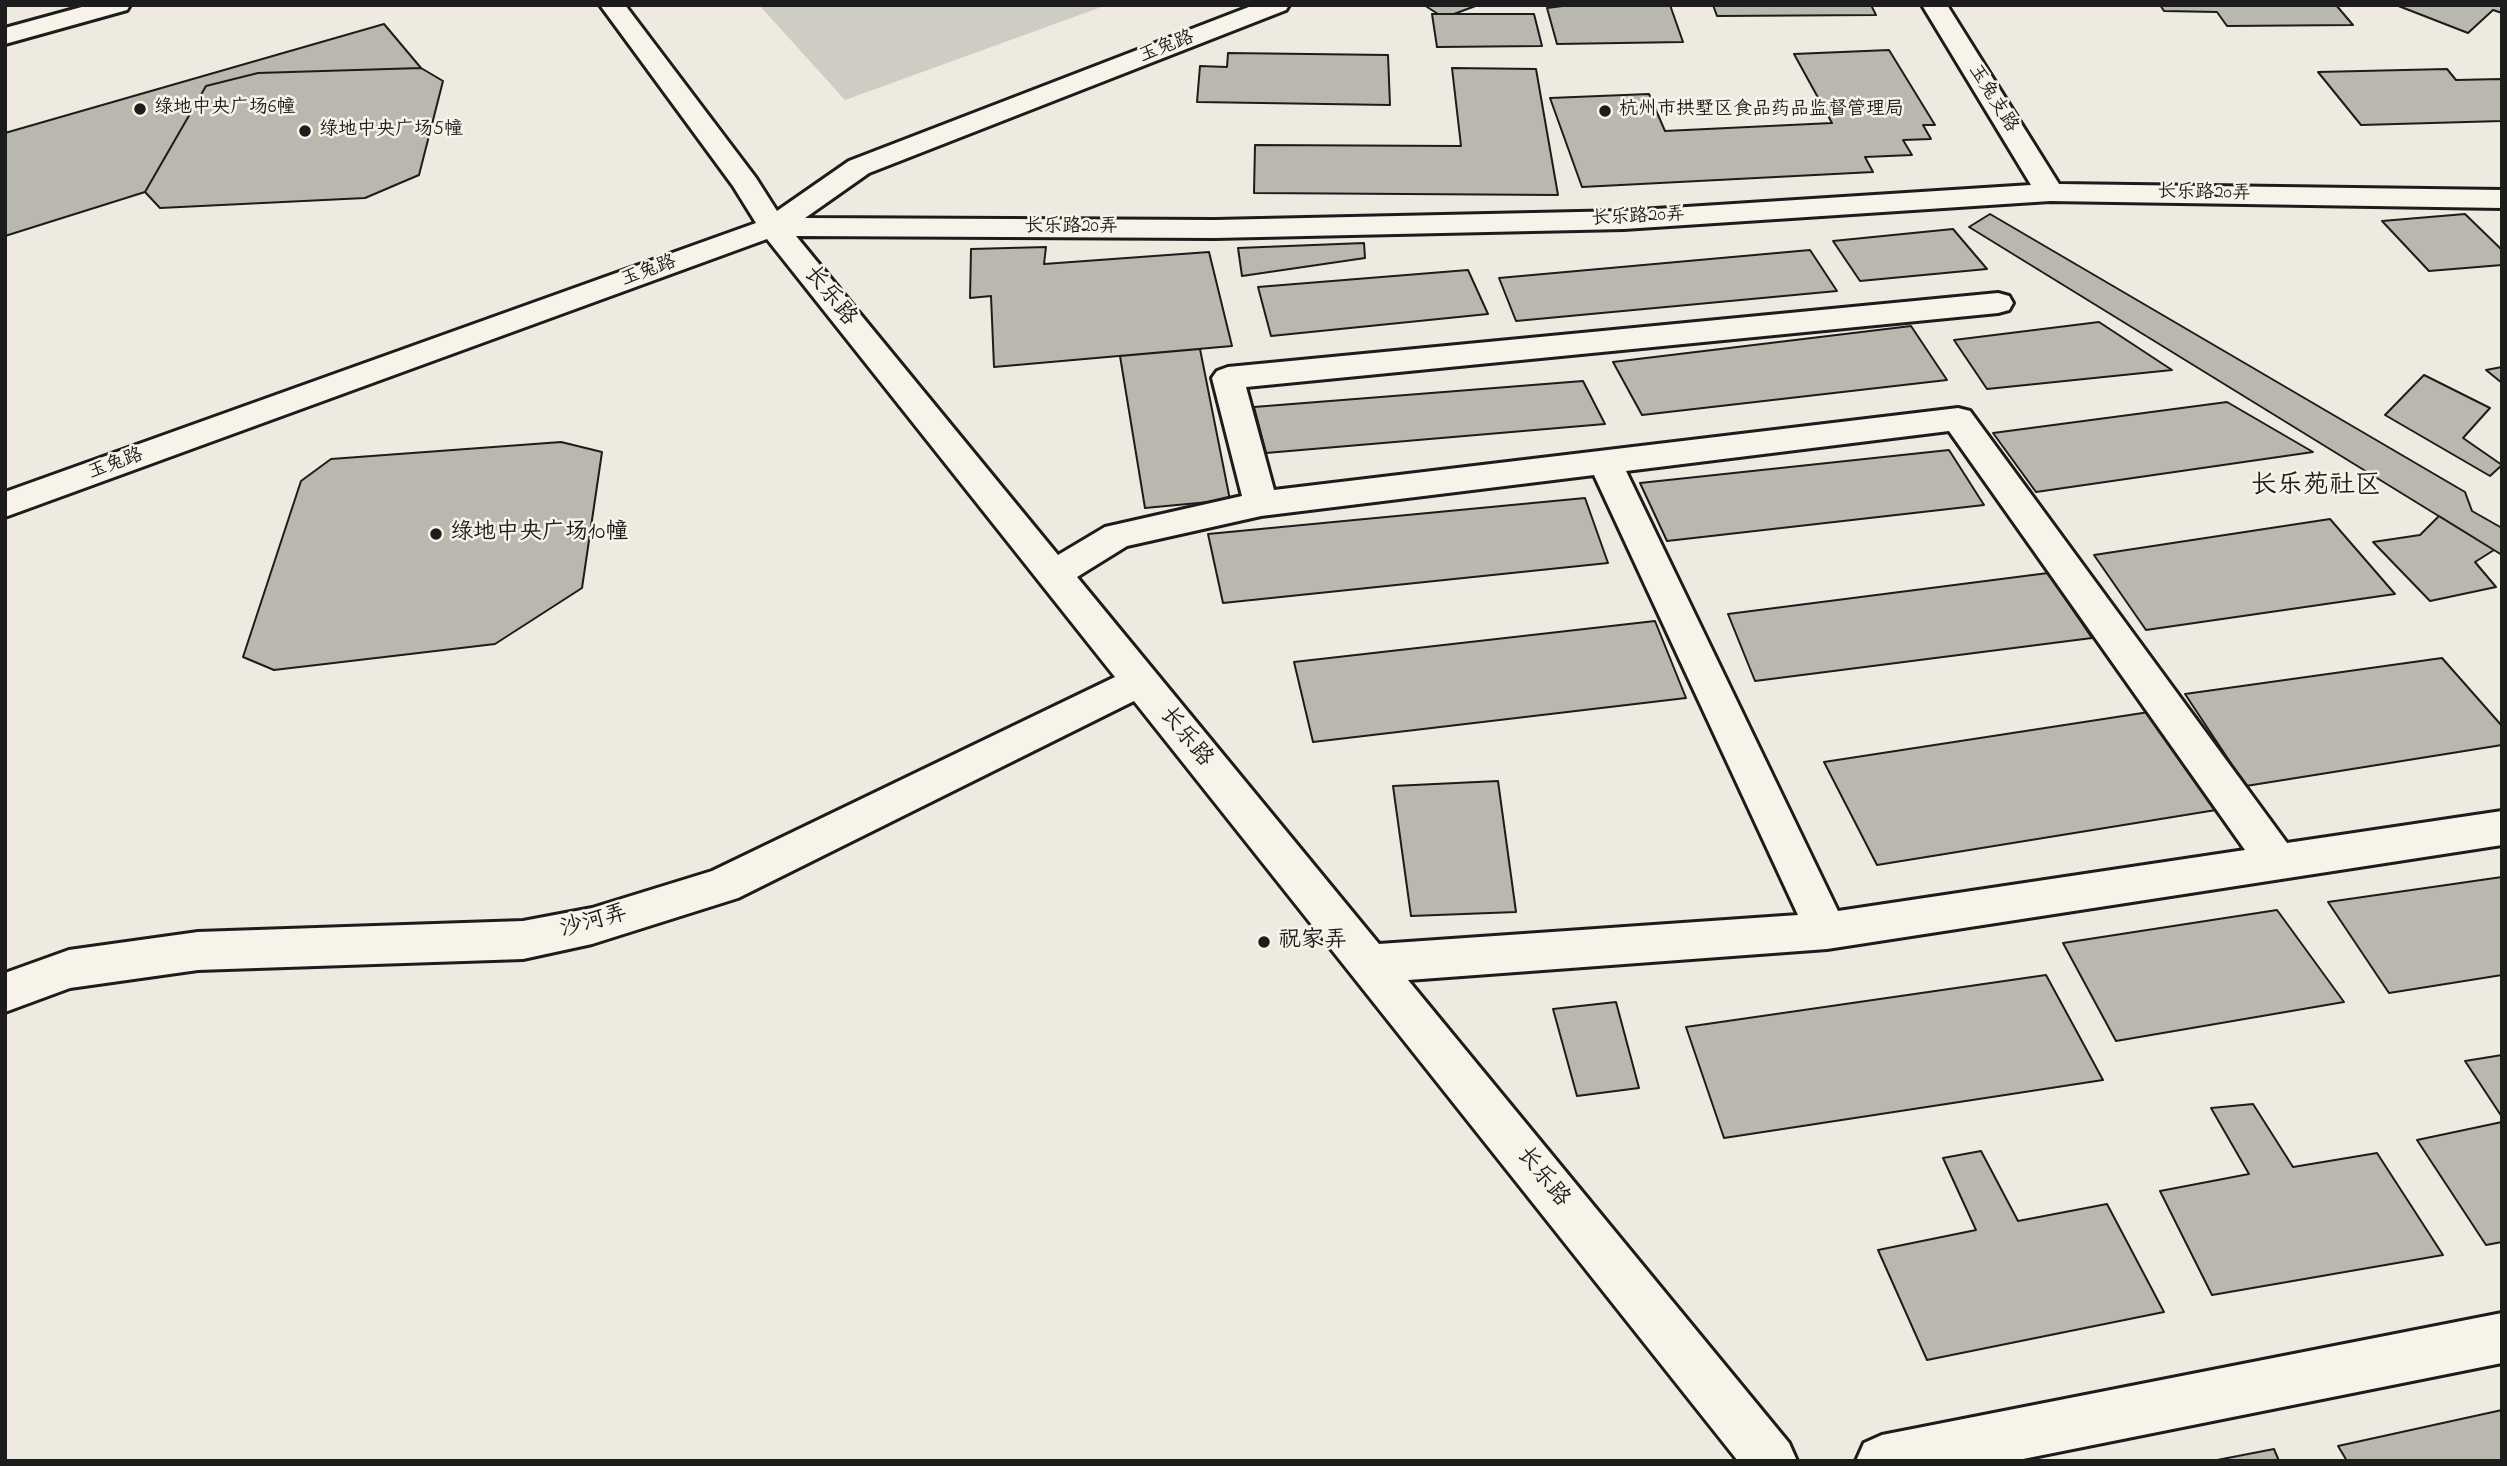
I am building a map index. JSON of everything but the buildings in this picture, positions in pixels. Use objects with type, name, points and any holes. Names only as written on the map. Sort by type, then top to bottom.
[{"type":"street","points":[[5,36],[118,5]]},
{"type":"street","name":"长乐路","points":[[612,5],[746,184],[773,227],[1771,1461]]},
{"type":"street","name":"玉兔路","points":[[5,505],[773,227],[859,167],[1278,5]]},
{"type":"street","name":"玉兔支路","points":[[1934,5],[2050,192]]},
{"type":"street","name":"长乐路20弄","points":[[773,227],[1215,229],[1624,220],[2050,192],[2502,199]]},
{"type":"street","points":[[1261,504],[1228,378],[1998,303]]},
{"type":"street","points":[[1052,575],[1117,536],[1261,504],[1958,419],[2278,863]]},
{"type":"street","points":[[1606,464],[1827,931]]},
{"type":"street","name":"沙河弄","points":[[5,993],[69,969],[198,951],[523,940],[592,926],[723,886],[1139,682]]},
{"type":"street","points":[[1368,964],[1827,931],[2502,828]]},
{"type":"street","points":[[1882,1461],[2502,1338]]},
{"type":"shaded area","points":[[759,5],[1107,5],[845,100]]},
{"type":"place","name":"绿地中央广场6幢","points":[[140,109]]},
{"type":"place","name":"杭州市拱墅区食品药品监督管理局","points":[[1605,111]]},
{"type":"place","name":"绿地中央广场5幢","points":[[305,131]]},
{"type":"place","name":"绿地中央广场10幢","points":[[436,534]]},
{"type":"place","name":"祝家弄","points":[[1264,942]]},
{"type":"district","name":"长乐苑社区","points":[[2316,488]]}]
